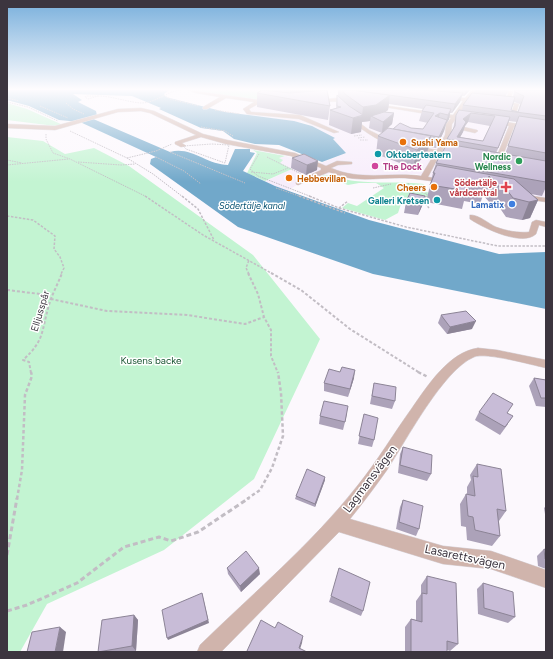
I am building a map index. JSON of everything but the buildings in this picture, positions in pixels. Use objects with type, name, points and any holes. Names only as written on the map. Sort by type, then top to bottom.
[{"type":"street","points":[[7,126],[38,129],[63,128],[83,121]]},
{"type":"street","points":[[171,121],[201,135],[262,150],[293,154],[326,169],[358,178],[405,176],[424,177],[454,183]]},
{"type":"street","points":[[309,121],[336,132]]},
{"type":"street","points":[[353,121],[363,130],[390,143],[399,145]]},
{"type":"street","points":[[446,128],[451,121]]},
{"type":"street","points":[[483,121],[512,122],[546,130]]},
{"type":"street","points":[[489,161],[500,162],[512,122]]},
{"type":"street","points":[[363,130],[371,125]]},
{"type":"street","points":[[7,132],[16,127]]},
{"type":"street","points":[[446,128],[456,128]]},
{"type":"street","points":[[424,177],[448,135],[446,128]]},
{"type":"street","points":[[7,132],[31,133],[38,129]]},
{"type":"street","points":[[464,129],[475,131]]},
{"type":"street","points":[[177,143],[201,135]]},
{"type":"street","points":[[177,143],[183,146]]},
{"type":"street","points":[[406,146],[466,157]]},
{"type":"street","points":[[300,184],[298,183],[313,177],[338,163],[350,163]]},
{"type":"street","points":[[516,194],[546,200]]},
{"type":"street","points":[[473,217],[494,228],[524,235],[532,234],[536,222],[546,224]]},
{"type":"street","name":"Lagmansvägen","points":[[207,652],[337,523],[378,470],[438,382],[450,367],[472,353],[494,354],[546,364]]},
{"type":"street","name":"Lasarettsvägen","points":[[337,523],[443,555],[491,560],[546,579]]},
{"type":"path","points":[[58,121],[63,128],[127,158],[153,174],[198,209],[215,241]]},
{"type":"path","points":[[196,124],[225,130],[235,137]]},
{"type":"path","points":[[46,129],[46,138],[53,153],[70,159],[139,192],[215,241],[301,290],[350,329],[409,367],[438,382]]},
{"type":"path","points":[[354,136],[363,130]]},
{"type":"path","points":[[358,138],[368,137]]},
{"type":"path","points":[[360,140],[370,140]]},
{"type":"path","points":[[127,158],[156,152],[177,143]]},
{"type":"path","points":[[228,145],[225,163],[186,149],[183,146],[228,145]]},
{"type":"path","points":[[251,172],[254,162],[262,150],[269,158],[288,168],[313,177]]},
{"type":"path","points":[[170,152],[245,183]]},
{"type":"path","points":[[156,157],[184,171],[201,184]]},
{"type":"path","points":[[7,165],[70,159]]},
{"type":"path","points":[[7,160],[25,163]]},
{"type":"path","points":[[76,162],[121,165],[136,164]]},
{"type":"path","points":[[251,172],[273,174],[288,168]]},
{"type":"path","points":[[251,172],[295,192],[339,208],[406,227],[512,248],[546,246]]},
{"type":"path","points":[[414,181],[406,182],[410,187],[427,194],[424,202],[429,208]]},
{"type":"path","points":[[373,188],[394,184]]},
{"type":"path","points":[[276,188],[345,213]]},
{"type":"path","points":[[339,208],[348,201]]},
{"type":"path","points":[[328,207],[332,205]]},
{"type":"path","name":"Elljusspår","points":[[7,216],[33,220],[55,236],[54,248],[60,257],[64,268],[51,299],[44,331],[36,348],[23,360],[29,362],[32,376],[25,396],[22,470],[7,555]]},
{"type":"path","points":[[7,611],[27,605],[77,583],[124,547],[159,537],[171,541],[198,532],[260,490],[272,468],[283,436],[281,393],[277,367],[271,356],[271,330],[264,317],[258,294],[246,268],[249,260]]},
{"type":"path","points":[[7,290],[40,294],[51,299],[107,311],[187,315],[245,324],[264,317]]},
{"type":"shaded area","points":[[286,121],[478,121],[546,131],[546,199],[416,174],[361,177],[336,171],[297,185],[287,191],[264,182],[292,169],[279,163],[279,158],[286,156],[314,166],[346,153],[327,134],[305,123]]},
{"type":"green space","points":[[13,121],[53,121],[63,125],[55,126]]},
{"type":"green space","name":"Kusens backe","points":[[7,137],[43,141],[65,154],[94,148],[129,166],[253,255],[320,339],[254,479],[164,550],[47,604],[20,652],[7,652]]},
{"type":"green space","points":[[253,150],[285,156],[279,158],[283,160],[280,163],[292,169],[265,181],[247,173],[257,153]]},
{"type":"green space","points":[[321,175],[329,175],[364,182],[424,184],[426,192],[442,195],[428,197],[420,196],[401,204],[398,213],[385,220],[342,208],[348,203],[357,206],[384,188],[376,183],[359,183],[348,185]]},
{"type":"water","name":"Södertälje kanal","points":[[67,121],[97,121],[170,152],[178,151],[192,153],[220,164],[228,165],[235,149],[250,149],[250,152],[255,153],[243,171],[275,186],[369,220],[499,254],[546,252],[546,309],[373,274],[238,227],[150,164],[151,159],[156,157],[80,122]]},
{"type":"water","name":"Södertälje kanal","points":[[185,121],[294,121],[312,126],[335,138],[333,139],[346,153],[322,162],[279,145],[255,144],[234,139],[223,131],[201,128]]},
{"type":"place","name":"Sushi Yama","points":[[403,142]]},
{"type":"place","name":"Oktoberteatern","points":[[378,154]]},
{"type":"place","name":"Nordic Wellness","points":[[519,161]]},
{"type":"place","name":"The Dock","points":[[375,166]]},
{"type":"place","name":"Hebbevillan","points":[[289,178]]},
{"type":"place","name":"Cheers","points":[[434,187]]},
{"type":"place","name":"Södertälje vårdcentral","points":[[506,187]]},
{"type":"place","name":"Galleri Kretsen","points":[[437,200]]},
{"type":"place","name":"Lamatix","points":[[512,204]]}]
